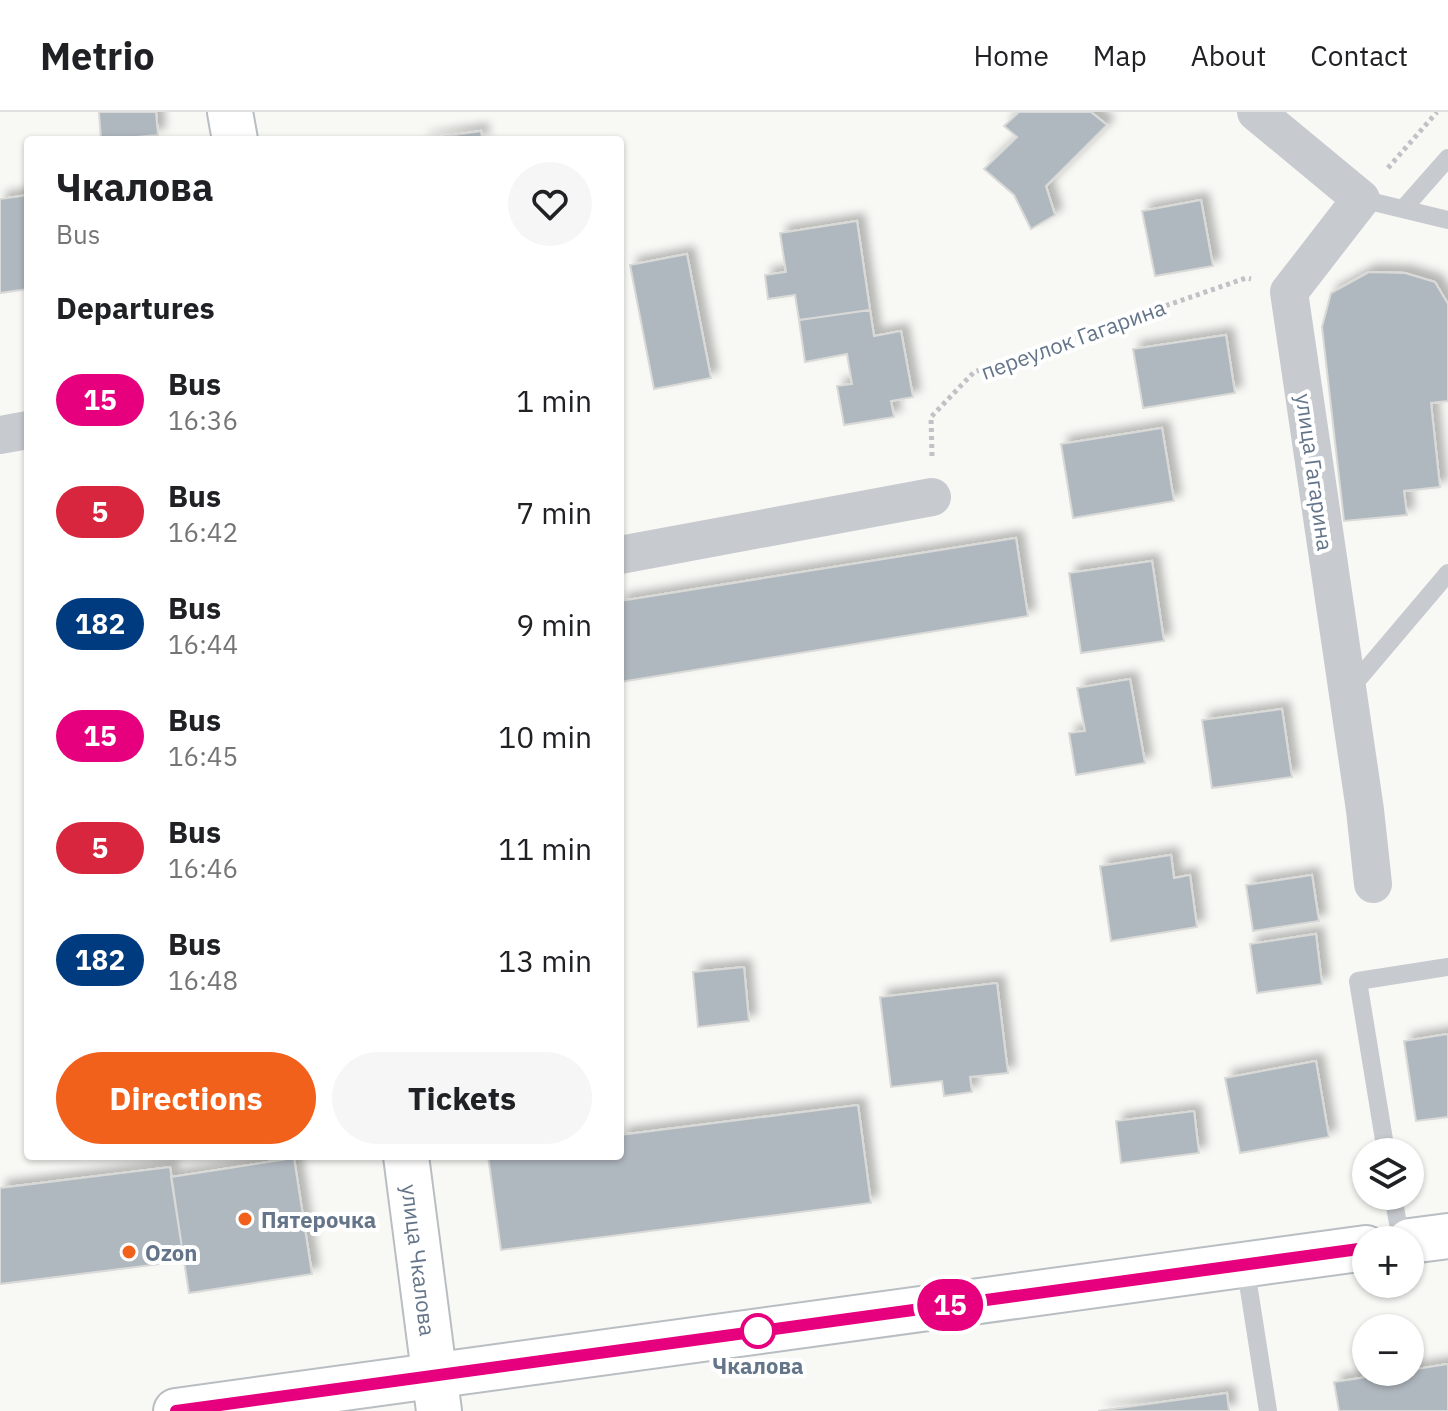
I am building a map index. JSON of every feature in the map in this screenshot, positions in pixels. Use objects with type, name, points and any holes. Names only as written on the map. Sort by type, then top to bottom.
[{"type":"main road","points":[[230,112],[234,136]]},
{"type":"main road","name":"улица Чкалова","points":[[407,1160],[436,1394]]},
{"type":"main road","points":[[1424,1239],[1448,1236]]},
{"type":"main road","points":[[176,1411],[436,1394],[1245,1264],[1352,1250]]},
{"type":"street","points":[[1256,112],[1361,199],[1289,292]]},
{"type":"street","name":"улица Гагарина","points":[[1289,292],[1365,810],[1373,884]]},
{"type":"street","points":[[0,435],[24,431]]},
{"type":"street","points":[[624,554],[932,497]]},
{"type":"lane","points":[[1403,209],[1448,158]]},
{"type":"lane","points":[[1361,199],[1448,220]]},
{"type":"lane","points":[[1348,692],[1448,573]]},
{"type":"lane","points":[[1384,1138],[1358,981],[1448,967]]},
{"type":"lane","points":[[1245,1264],[1268,1411]]},
{"type":"path","points":[[1361,199],[1437,112]]},
{"type":"path","name":"переулок Гагарина","points":[[932,497],[931,417],[974,372],[1246,278],[1289,292]]},
{"type":"building","points":[[99,112],[156,112],[158,135],[101,136]]},
{"type":"building","points":[[1019,112],[1091,112],[1107,125],[1046,186],[1055,215],[1031,229],[1014,195],[984,169],[1017,137],[1004,126]]},
{"type":"building","points":[[481,131],[482,136],[448,136]]},
{"type":"building","points":[[24,196],[24,290],[0,293],[0,199]]},
{"type":"building","points":[[1201,200],[1213,266],[1155,276],[1142,211]]},
{"type":"building","points":[[857,221],[870,310],[799,320],[795,295],[768,299],[765,275],[786,272],[780,233]]},
{"type":"building","points":[[687,254],[711,378],[654,389],[630,265]]},
{"type":"building","points":[[1369,272],[1405,273],[1435,282],[1448,304],[1448,401],[1431,403],[1440,487],[1404,491],[1407,515],[1344,521],[1322,327],[1331,293]]},
{"type":"building","points":[[870,310],[874,336],[901,331],[913,397],[891,401],[894,417],[844,425],[837,386],[852,384],[847,354],[805,362],[799,320]]},
{"type":"building","points":[[1226,335],[1235,393],[1143,408],[1133,349]]},
{"type":"building","points":[[1162,428],[1174,501],[1073,518],[1061,444]]},
{"type":"building","points":[[1016,538],[1028,616],[624,681],[624,600]]},
{"type":"building","points":[[1152,561],[1164,641],[1081,653],[1069,573]]},
{"type":"building","points":[[1130,679],[1145,763],[1076,775],[1069,733],[1085,731],[1077,688]]},
{"type":"building","points":[[1282,709],[1292,777],[1212,788],[1202,720]]},
{"type":"building","points":[[1171,855],[1174,878],[1190,875],[1197,927],[1111,941],[1100,866]]},
{"type":"building","points":[[1312,875],[1319,921],[1253,931],[1246,885]]},
{"type":"building","points":[[1316,934],[1322,984],[1257,993],[1250,944]]},
{"type":"building","points":[[744,967],[749,1021],[698,1027],[693,972]]},
{"type":"building","points":[[997,983],[1008,1073],[970,1077],[972,1092],[944,1096],[942,1081],[891,1087],[880,997]]},
{"type":"building","points":[[1448,1034],[1448,1117],[1416,1121],[1404,1041]]},
{"type":"building","points":[[1316,1061],[1329,1137],[1240,1153],[1225,1078]]},
{"type":"building","points":[[858,1105],[871,1203],[501,1250],[489,1160],[624,1160],[624,1134]]},
{"type":"building","points":[[1194,1111],[1199,1153],[1121,1163],[1116,1121]]},
{"type":"building","points":[[294,1160],[312,1274],[189,1293],[171,1177]]},
{"type":"building","points":[[170,1167],[184,1261],[0,1284],[0,1188]]},
{"type":"building","points":[[1448,1364],[1448,1411],[1339,1411],[1334,1382],[1352,1379],[1352,1386],[1424,1386],[1424,1368]]},
{"type":"building","points":[[1227,1393],[1229,1411],[1098,1411]]},
{"type":"bus line","name":"15","points":[[176,1411],[1352,1250]]},
{"type":"place","name":"Пятерочка","points":[[245,1219]]},
{"type":"place","name":"Ozon","points":[[129,1252]]},
{"type":"place","name":"Чкалова","points":[[758,1331]]}]
